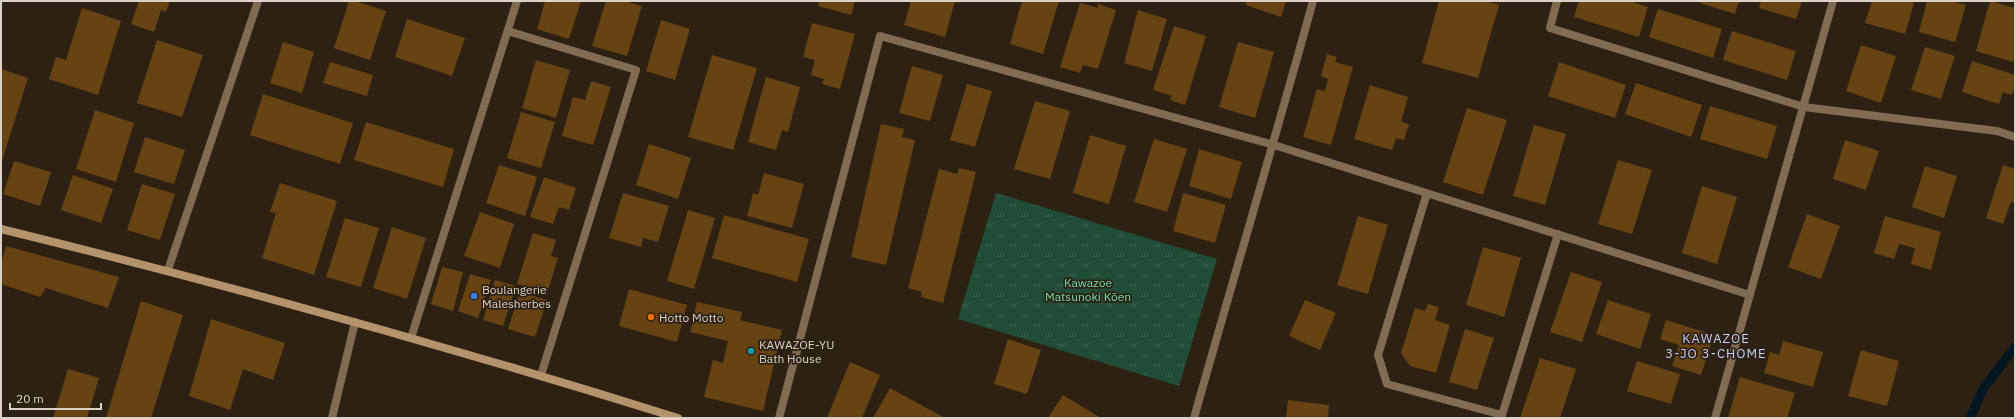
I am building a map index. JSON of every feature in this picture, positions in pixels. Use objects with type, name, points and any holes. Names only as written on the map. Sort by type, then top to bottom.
[{"type":"street","points":[[168,270],[258,1]]},
{"type":"street","points":[[411,338],[517,1]]},
{"type":"street","points":[[1194,418],[1242,247],[1274,145],[1313,1]]},
{"type":"street","points":[[1558,1],[1550,28],[1804,107],[1997,132],[2015,137]]},
{"type":"street","points":[[1715,418],[1834,1]]},
{"type":"street","points":[[508,31],[636,70],[541,375]]},
{"type":"street","points":[[779,418],[880,36],[1274,145],[1750,295]]},
{"type":"street","points":[[1427,193],[1378,355],[1387,384],[1502,415],[1558,234]]},
{"type":"street","points":[[1,228],[168,270],[355,322],[541,375],[678,418]]},
{"type":"street","points":[[332,418],[355,322]]},
{"type":"green space","name":"Kawazoe Matsunoki Kōen","points":[[996,193],[1217,259],[1179,386],[958,319]]},
{"type":"building","points":[[139,1],[170,1],[166,12],[161,10],[154,32],[131,24]]},
{"type":"building","points":[[349,1],[355,1],[386,11],[370,60],[334,48]]},
{"type":"building","points":[[545,1],[581,1],[569,39],[537,29]]},
{"type":"building","points":[[606,1],[624,1],[642,6],[627,56],[592,46]]},
{"type":"building","points":[[819,1],[855,1],[851,15],[818,6]]},
{"type":"building","points":[[911,1],[955,1],[945,37],[904,25]]},
{"type":"building","points":[[1022,1],[1059,1],[1043,54],[1010,44]]},
{"type":"building","points":[[1247,1],[1286,1],[1281,17],[1246,5]]},
{"type":"building","points":[[1439,1],[1484,1],[1499,5],[1478,78],[1422,63]]},
{"type":"building","points":[[1579,1],[1629,1],[1648,7],[1639,37],[1574,17]]},
{"type":"building","points":[[1701,1],[1739,1],[1735,14],[1700,3]]},
{"type":"building","points":[[1761,1],[1802,1],[1796,19],[1759,8]]},
{"type":"building","points":[[1872,1],[1907,1],[1914,3],[1905,34],[1865,23]]},
{"type":"building","points":[[1927,1],[1950,1],[1966,5],[1955,42],[1919,32]]},
{"type":"building","points":[[1990,1],[2015,8],[2015,55],[2013,62],[1976,51]]},
{"type":"building","points":[[1080,3],[1098,8],[1098,4],[1116,10],[1098,69],[1083,65],[1080,73],[1060,67]]},
{"type":"building","points":[[82,8],[121,21],[98,95],[49,79],[56,57],[66,60]]},
{"type":"building","points":[[1658,9],[1722,29],[1713,58],[1649,37]]},
{"type":"building","points":[[1138,10],[1167,19],[1152,71],[1124,63]]},
{"type":"building","points":[[407,19],[465,38],[452,76],[395,57]]},
{"type":"building","points":[[661,20],[690,29],[675,80],[646,71]]},
{"type":"building","points":[[812,23],[855,34],[840,89],[822,84],[824,79],[811,75],[815,60],[803,57]]},
{"type":"building","points":[[1174,26],[1206,36],[1185,105],[1170,100],[1172,96],[1153,90]]},
{"type":"building","points":[[1732,31],[1796,51],[1787,80],[1723,60]]},
{"type":"building","points":[[157,40],[203,55],[182,117],[137,103]]},
{"type":"building","points":[[283,42],[314,52],[302,93],[270,83]]},
{"type":"building","points":[[1238,42],[1274,52],[1255,118],[1219,107]]},
{"type":"building","points":[[1861,45],[1896,56],[1881,103],[1846,91]]},
{"type":"building","points":[[1925,47],[1955,56],[1941,99],[1911,90]]},
{"type":"building","points":[[1327,54],[1337,57],[1335,62],[1353,67],[1331,145],[1303,137],[1317,89],[1325,91],[1328,79],[1321,76]]},
{"type":"building","points":[[712,55],[757,68],[733,150],[688,137]]},
{"type":"building","points":[[536,60],[570,70],[556,118],[522,108]]},
{"type":"building","points":[[1972,61],[2015,75],[2015,85],[2012,95],[2003,92],[1999,104],[1962,92]]},
{"type":"building","points":[[330,62],[373,75],[367,96],[323,83]]},
{"type":"building","points":[[1559,62],[1626,85],[1615,118],[1548,96]]},
{"type":"building","points":[[912,66],[943,75],[930,121],[899,113]]},
{"type":"building","points":[[1,69],[28,78],[1,164]]},
{"type":"building","points":[[766,77],[800,87],[788,132],[782,130],[776,150],[748,142]]},
{"type":"building","points":[[591,81],[611,87],[593,145],[562,136],[573,97],[585,100]]},
{"type":"building","points":[[1636,83],[1702,105],[1691,137],[1625,114]]},
{"type":"building","points":[[967,84],[992,91],[975,147],[950,140]]},
{"type":"building","points":[[1370,85],[1408,97],[1401,122],[1409,124],[1404,140],[1396,138],[1392,150],[1354,139]]},
{"type":"building","points":[[263,94],[353,123],[340,164],[250,135]]},
{"type":"building","points":[[1035,101],[1070,111],[1050,179],[1014,169]]},
{"type":"building","points":[[1710,106],[1777,126],[1767,159],[1700,139]]},
{"type":"building","points":[[1467,108],[1507,120],[1483,195],[1443,182]]},
{"type":"building","points":[[95,110],[134,123],[116,182],[76,169]]},
{"type":"building","points":[[521,112],[555,122],[541,168],[507,158]]},
{"type":"building","points":[[366,122],[454,149],[443,187],[354,160]]},
{"type":"building","points":[[881,124],[904,129],[902,137],[915,140],[886,265],[851,257]]},
{"type":"building","points":[[1534,125],[1566,134],[1545,205],[1513,196]]},
{"type":"building","points":[[1090,135],[1126,146],[1109,204],[1073,193]]},
{"type":"building","points":[[145,137],[185,150],[174,184],[134,172]]},
{"type":"building","points":[[1154,139],[1187,149],[1167,212],[1134,202]]},
{"type":"building","points":[[1845,140],[1879,151],[1866,190],[1833,179]]},
{"type":"building","points":[[649,144],[691,158],[678,199],[636,185]]},
{"type":"building","points":[[1199,149],[1242,162],[1231,199],[1189,186]]},
{"type":"building","points":[[1618,160],[1652,170],[1632,234],[1598,224]]},
{"type":"building","points":[[14,161],[51,172],[40,206],[3,194]]},
{"type":"building","points":[[499,165],[537,177],[525,216],[486,203]]},
{"type":"building","points":[[2003,165],[2015,169],[2015,203],[2011,202],[2003,224],[1986,218]]},
{"type":"building","points":[[1925,166],[1957,176],[1944,218],[1912,207]]},
{"type":"building","points":[[959,168],[976,172],[943,303],[921,297],[922,292],[908,288],[939,169],[957,174]]},
{"type":"building","points":[[764,173],[804,184],[792,228],[747,216],[753,193],[758,195]]},
{"type":"building","points":[[73,175],[113,189],[101,223],[61,210]]},
{"type":"building","points":[[544,177],[576,188],[569,210],[559,207],[553,224],[530,217]]},
{"type":"building","points":[[280,183],[337,201],[314,275],[262,258],[276,213],[270,212]]},
{"type":"building","points":[[142,184],[175,194],[160,240],[127,230]]},
{"type":"building","points":[[1702,186],[1737,197],[1717,264],[1682,253]]},
{"type":"building","points":[[623,193],[669,206],[658,242],[643,238],[641,247],[609,238]]},
{"type":"building","points":[[1183,193],[1226,205],[1215,243],[1173,231]]},
{"type":"building","points":[[688,210],[715,218],[694,289],[667,281]]},
{"type":"building","points":[[480,212],[514,224],[500,268],[464,256]]},
{"type":"building","points":[[1807,214],[1840,226],[1821,279],[1788,267]]},
{"type":"building","points":[[724,215],[809,239],[797,282],[712,258]]},
{"type":"building","points":[[1358,216],[1388,225],[1368,294],[1337,285]]},
{"type":"building","points":[[1885,216],[1941,232],[1931,270],[1911,264],[1915,248],[1899,244],[1894,259],[1874,253]]},
{"type":"building","points":[[345,218],[379,228],[361,287],[326,277]]},
{"type":"building","points":[[392,227],[426,238],[407,299],[373,288]]},
{"type":"building","points":[[533,233],[556,240],[551,256],[558,258],[547,293],[517,284]]},
{"type":"building","points":[[6,246],[119,277],[108,308],[46,288],[40,297],[1,284],[1,264]]},
{"type":"building","points":[[1483,247],[1521,258],[1504,317],[1466,305]]},
{"type":"building","points":[[442,267],[463,272],[453,311],[431,304]]},
{"type":"building","points":[[1571,272],[1602,282],[1582,342],[1550,332]]},
{"type":"building","name":"Boulangerie Malesherbes","points":[[470,274],[491,280],[478,318],[458,311]]},
{"type":"building","points":[[495,280],[516,286],[503,326],[483,320]]},
{"type":"building","points":[[629,289],[687,305],[677,342],[619,326]]},
{"type":"building","points":[[520,292],[547,300],[535,337],[508,329]]},
{"type":"building","points":[[1305,300],[1336,313],[1320,350],[1289,336]]},
{"type":"building","points":[[1608,300],[1651,314],[1640,349],[1596,334]]},
{"type":"building","points":[[141,301],[183,315],[151,418],[106,418]]},
{"type":"building","name":"KAWAZOE-YU Bath House","points":[[697,302],[742,312],[740,320],[782,330],[763,411],[704,397],[713,360],[723,363],[728,341],[690,332]]},
{"type":"building","points":[[1428,304],[1439,307],[1435,320],[1450,325],[1436,373],[1410,366],[1401,353],[1415,308],[1425,311]]},
{"type":"building","points":[[211,319],[285,343],[273,380],[243,369],[230,410],[189,396]]},
{"type":"building","points":[[1666,320],[1714,335],[1701,375],[1672,366],[1679,345],[1660,339]]},
{"type":"building","points":[[1465,329],[1494,338],[1477,390],[1449,382]]},
{"type":"building","points":[[1008,339],[1041,350],[1027,394],[994,384]]},
{"type":"building","points":[[1783,341],[1823,352],[1813,387],[1764,373],[1770,352],[1779,355]]},
{"type":"building","points":[[1861,350],[1899,361],[1887,406],[1848,396]]},
{"type":"building","points":[[1540,358],[1576,369],[1560,418],[1520,418]]},
{"type":"building","points":[[1637,361],[1680,374],[1671,404],[1627,391]]},
{"type":"building","points":[[850,362],[880,375],[862,418],[827,418]]},
{"type":"building","points":[[68,369],[99,378],[87,418],[53,418]]},
{"type":"building","points":[[1740,377],[1795,393],[1787,418],[1728,418]]},
{"type":"building","points":[[890,388],[945,418],[873,418]]},
{"type":"building","points":[[1063,395],[1101,418],[1048,418]]},
{"type":"building","points":[[1288,400],[1329,405],[1328,418],[1286,418]]},
{"type":"waterway","points":[[1970,418],[1983,389],[2015,347]]},
{"type":"place","name":"Boulangerie Malesherbes","points":[[474,296]]},
{"type":"place","name":"Hotto Motto","points":[[651,317]]},
{"type":"place","name":"KAWAZOE-YU Bath House","points":[[751,351]]},
{"type":"district","name":"KAWAZOE 3-JO 3-CHOME","points":[[1716,346]]}]
